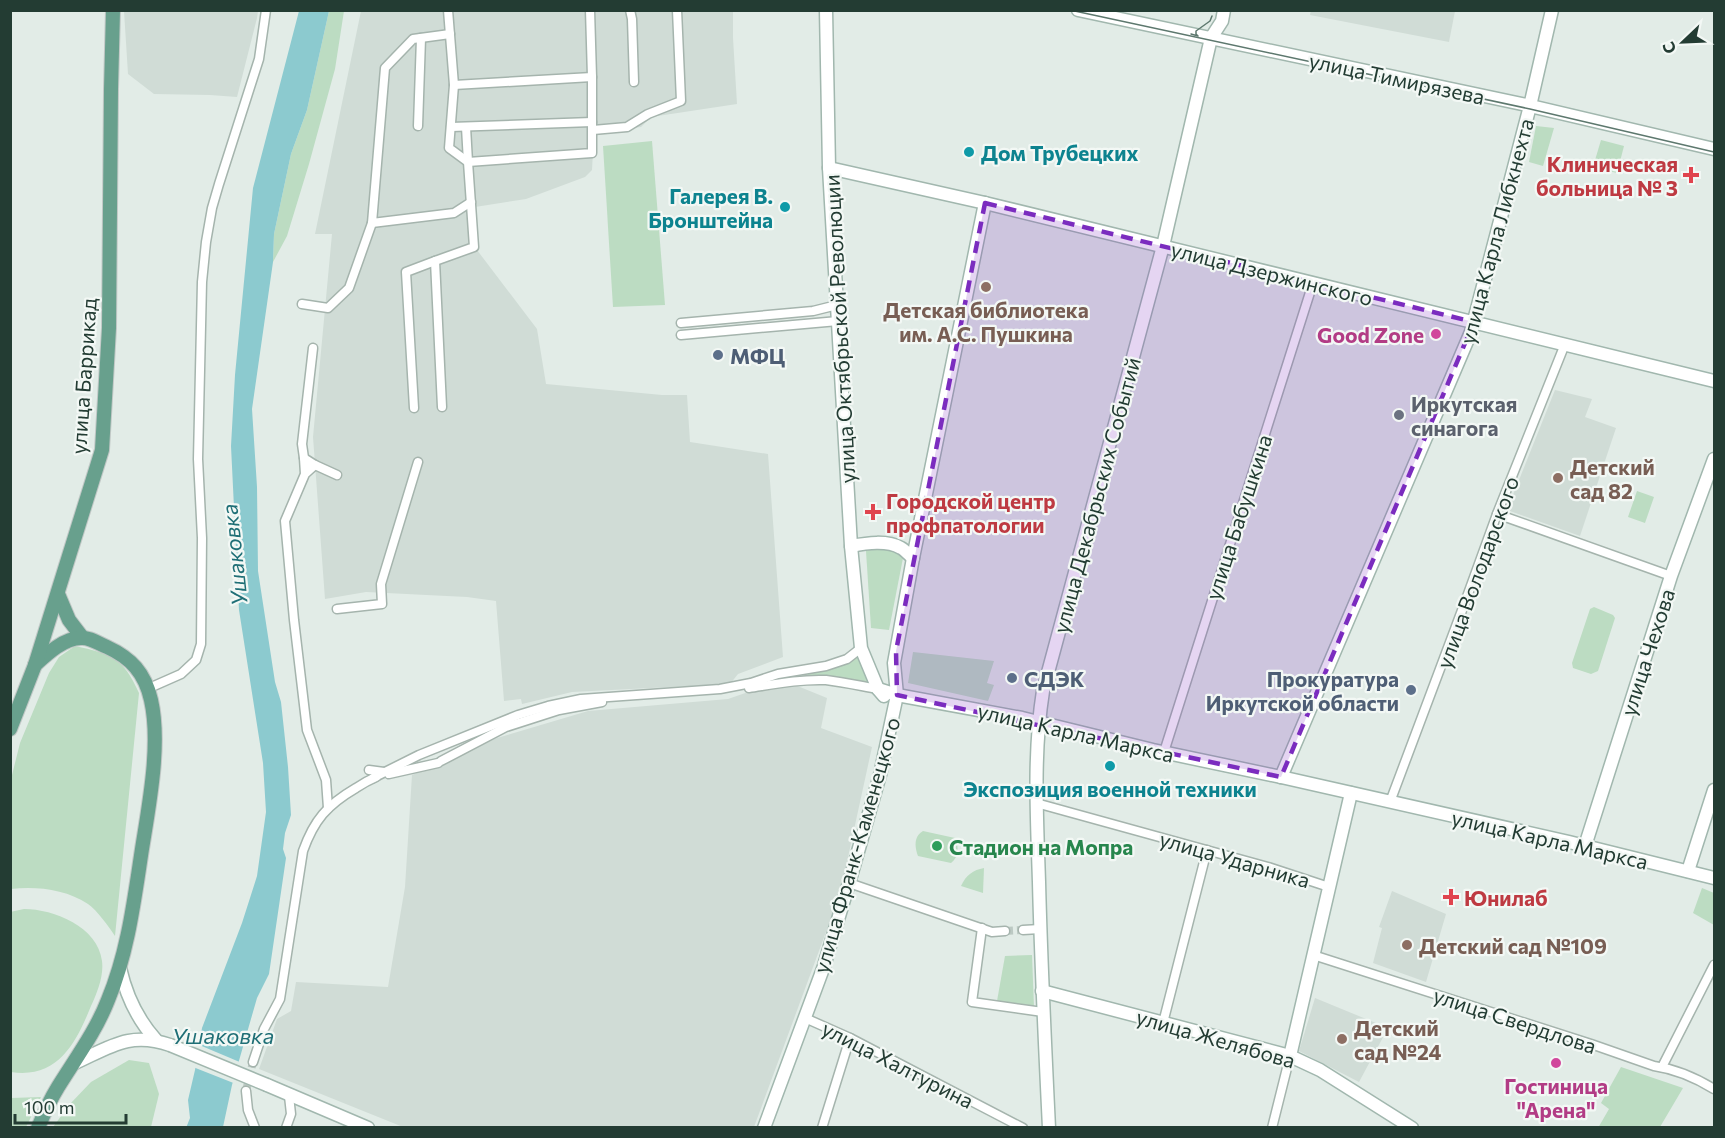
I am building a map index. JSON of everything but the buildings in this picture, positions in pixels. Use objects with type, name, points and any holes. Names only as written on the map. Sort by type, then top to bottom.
[{"type":"main road","name":"улица Баррикад","points":[[10,729],[35,665],[102,450],[109,328],[113,10]]},
{"type":"main road","name":"улица Октябрьской Революции","points":[[826,10],[829,168],[851,546],[861,648],[878,689],[889,702],[893,715]]},
{"type":"main road","name":"улица Декабрьских Событий","points":[[1049,1128],[1036,802],[1039,722],[1043,691],[1163,246],[1211,38],[1222,21],[1224,10]]},
{"type":"main road","name":"улица Карла Либкнехта","points":[[1281,777],[1471,332],[1530,106],[1552,10]]},
{"type":"main road","name":"улица Тимирязева","points":[[1083,11],[1530,106],[1714,149]]},
{"type":"main road","name":"улица Дзержинского","points":[[829,168],[985,203],[1714,381]]},
{"type":"main road","name":"улица Франк-Каменецкого","points":[[764,1128],[824,966],[880,775],[897,695],[894,673],[895,657],[913,558],[985,203]]},
{"type":"main road","name":"улица Чехова","points":[[1585,846],[1671,576],[1714,459]]},
{"type":"main road","points":[[851,546],[884,543],[901,548],[913,558]]},
{"type":"main road","points":[[58,594],[69,620],[82,638]]},
{"type":"main road","points":[[35,665],[63,643],[82,638],[126,657],[138,669],[151,700],[155,742],[150,802],[130,926],[120,968],[106,1006],[75,1063],[49,1103],[38,1128]]},
{"type":"main road","points":[[872,675],[880,681],[886,681],[894,673]]},
{"type":"main road","name":"улица Карла Маркса","points":[[878,689],[897,695],[1039,722],[1585,846],[1714,878]]},
{"type":"main road","points":[[1688,871],[1714,790]]},
{"type":"main road","points":[[1290,1056],[1350,793]]},
{"type":"main road","points":[[120,968],[124,986],[134,1009],[156,1040]]},
{"type":"main road","name":"улица Желябова","points":[[1042,991],[1290,1056],[1320,1070],[1412,1128]]},
{"type":"main road","points":[[75,1063],[121,1042],[135,1039],[156,1040],[368,1128]]},
{"type":"street","points":[[147,689],[181,674],[196,660],[201,644],[202,538],[198,459],[201,304],[206,242],[212,208],[259,59],[266,10]]},
{"type":"street","points":[[448,10],[453,85],[449,148],[468,162],[592,153],[590,10]]},
{"type":"street","points":[[630,10],[634,82]]},
{"type":"street","points":[[451,127],[627,127],[648,114],[681,101],[677,10]]},
{"type":"street","points":[[302,304],[328,308],[348,288],[372,223],[384,68],[413,39],[450,34]]},
{"type":"street","points":[[418,126],[421,38]]},
{"type":"street","points":[[453,85],[592,77]]},
{"type":"street","points":[[414,408],[406,272],[474,247],[466,127]]},
{"type":"street","points":[[372,223],[454,213],[471,202]]},
{"type":"street","points":[[435,261],[442,407]]},
{"type":"street","name":"улица Бабушкина","points":[[1164,752],[1313,283]]},
{"type":"street","points":[[681,323],[813,311],[837,305]]},
{"type":"street","points":[[681,335],[838,321]]},
{"type":"street","name":"улица Володарского","points":[[1390,802],[1497,514],[1565,344]]},
{"type":"street","points":[[313,348],[302,444],[304,474],[285,521],[307,730],[326,780],[328,808]]},
{"type":"street","points":[[304,458],[338,475]]},
{"type":"street","points":[[337,609],[382,604],[381,584],[417,464]]},
{"type":"street","points":[[304,474],[315,465]]},
{"type":"street","points":[[1497,514],[1671,576]]},
{"type":"street","points":[[253,1062],[264,1029],[280,999],[303,851],[310,831],[320,815],[371,774],[384,772],[433,749],[518,715],[548,706],[581,699],[720,689],[847,660],[861,648]]},
{"type":"street","name":"улица Карла Маркса","points":[[371,774],[439,762],[506,727],[559,710],[603,701],[712,694],[777,682],[806,680],[835,681],[878,689]]},
{"type":"street","points":[[433,749],[442,751],[443,756],[439,762]]},
{"type":"street","name":"улица Ударника","points":[[1036,802],[1329,887]]},
{"type":"street","points":[[1164,1023],[1207,850]]},
{"type":"street","points":[[849,883],[992,932],[1005,931]]},
{"type":"street","points":[[982,928],[972,1002],[1043,1012]]},
{"type":"street","points":[[1023,930],[1040,929]]},
{"type":"street","name":"улица Свердлова","points":[[1313,955],[1698,1079],[1714,1089]]},
{"type":"street","points":[[1662,1067],[1714,965]]},
{"type":"street","name":"улица Халтурина","points":[[805,1018],[850,1038],[1023,1128]]},
{"type":"street","points":[[822,1128],[850,1038]]},
{"type":"street","points":[[1272,1128],[1290,1056]]},
{"type":"street","points":[[246,1091],[248,1110],[255,1128]]},
{"type":"street","points":[[286,1128],[291,1114],[290,1096]]},
{"type":"highlighted area","points":[[985,203],[1474,322],[1281,777],[897,695],[896,651]]},
{"type":"shaded area","points":[[1311,10],[1455,11],[1449,42],[1310,15]]},
{"type":"shaded area","points":[[124,11],[258,11],[237,97],[154,94],[128,74]]},
{"type":"shaded area","points":[[361,11],[733,11],[737,104],[651,117],[641,127],[594,133],[592,170],[585,177],[526,199],[475,207],[477,250],[537,329],[546,384],[662,395],[687,395],[690,442],[768,454],[783,657],[738,674],[730,684],[572,692],[522,704],[521,699],[504,701],[496,601],[467,597],[366,592],[325,599],[313,437],[332,234],[315,234]]},
{"type":"shaded area","points":[[1555,390],[1592,399],[1585,417],[1616,428],[1580,536],[1507,510]]},
{"type":"shaded area","points":[[777,682],[795,685],[827,698],[821,728],[872,747],[840,894],[754,1127],[403,1127],[259,1069],[277,1019],[291,1011],[296,982],[388,987],[405,887],[412,775],[497,738],[588,711],[728,699]]},
{"type":"shaded area","name":"Детский сад №109","points":[[1392,891],[1446,914],[1426,982],[1373,963],[1382,928],[1379,927]]},
{"type":"shaded area","name":"Детский сад №24","points":[[1315,998],[1388,1028],[1359,1082],[1299,1051]]},
{"type":"green space","points":[[329,11],[344,11],[335,69],[287,236],[273,262],[274,234],[291,154],[307,110]]},
{"type":"green space","points":[[1536,126],[1554,128],[1543,166],[1529,162]]},
{"type":"green space","points":[[1601,140],[1624,146],[1617,173],[1593,167]]},
{"type":"green space","points":[[652,141],[665,305],[613,307],[603,146]]},
{"type":"green space","points":[[1637,491],[1654,497],[1645,523],[1628,517]]},
{"type":"green space","points":[[875,548],[890,550],[903,558],[889,630],[871,628],[866,551]]},
{"type":"green space","points":[[1594,607],[1615,618],[1598,671],[1591,674],[1573,668],[1572,663],[1590,609]]},
{"type":"green space","points":[[75,646],[107,655],[121,664],[139,693],[115,936],[95,910],[79,899],[50,890],[11,889],[11,779],[20,743],[49,673],[59,657]]},
{"type":"green space","points":[[859,652],[872,686],[799,677],[847,662]]},
{"type":"green space","points":[[913,652],[994,661],[987,683],[994,685],[988,701],[908,683]]},
{"type":"green space","name":"Стадион на Мопра","points":[[923,831],[955,838],[957,852],[954,861],[951,863],[918,856],[916,839]]},
{"type":"green space","points":[[984,868],[983,893],[961,886],[970,874]]},
{"type":"green space","points":[[1702,888],[1714,893],[1714,925],[1693,913]]},
{"type":"green space","points":[[24,909],[48,912],[73,922],[92,939],[99,949],[102,961],[101,978],[96,996],[71,1045],[53,1064],[27,1073],[11,1072],[10,912]]},
{"type":"green space","points":[[1032,955],[1034,1007],[997,1001],[1005,956]]},
{"type":"green space","points":[[129,1060],[149,1063],[159,1094],[151,1127],[53,1127],[70,1104],[91,1082]]},
{"type":"green space","points":[[1621,1067],[1683,1088],[1660,1127],[1598,1128],[1609,1109],[1601,1103]]},
{"type":"green space","points":[[41,1097],[26,1127],[11,1127],[11,1098]]},
{"type":"water","name":"Ушаковка","points":[[299,11],[329,11],[307,110],[291,154],[274,234],[273,262],[252,409],[257,487],[258,571],[275,682],[281,702],[291,815],[285,833],[283,849],[286,858],[269,974],[257,998],[232,1085],[223,1127],[186,1128],[190,1118],[188,1100],[202,1028],[242,923],[257,876],[266,812],[263,763],[239,610],[231,446],[235,375],[253,188]]},
{"type":"pier","points":[[197,1044],[242,1063],[236,1084],[193,1067]]},
{"type":"tunnel","points":[[1005,931],[1023,930]]},
{"type":"tunnel","points":[[246,1091],[253,1062]]},
{"type":"tram line","points":[[1070,10],[1530,109],[1714,152]]},
{"type":"tram line","points":[[1191,34],[1198,36],[1196,31],[1210,21],[1212,16]]},
{"type":"place","name":"Дом Трубецких","points":[[969,152]]},
{"type":"place","name":"Клиническая больница № 3","points":[[1691,175]]},
{"type":"place","name":"Галерея В. Бронштейна","points":[[785,207]]},
{"type":"place","name":"Детская библиотека им. А.С. Пушкина","points":[[986,287]]},
{"type":"place","name":"Good Zone","points":[[1436,334]]},
{"type":"place","name":"МФЦ","points":[[718,355]]},
{"type":"place","name":"Иркутская синагога","points":[[1399,415]]},
{"type":"place","name":"Детский сад 82","points":[[1558,478]]},
{"type":"place","name":"Городской центр профпатологии","points":[[873,512]]},
{"type":"place","name":"СДЭК","points":[[1012,678]]},
{"type":"place","name":"Прокуратура Иркутской области","points":[[1411,690]]},
{"type":"place","name":"Экспозиция военной техники","points":[[1110,766]]},
{"type":"place","name":"Стадион на Мопра","points":[[937,846]]},
{"type":"place","name":"Юнилаб","points":[[1451,897]]},
{"type":"place","name":"Детский сад №109","points":[[1407,945]]},
{"type":"place","name":"Детский сад №24","points":[[1342,1039]]},
{"type":"place","name":"Гостиница \"Арена\"","points":[[1556,1063]]}]
